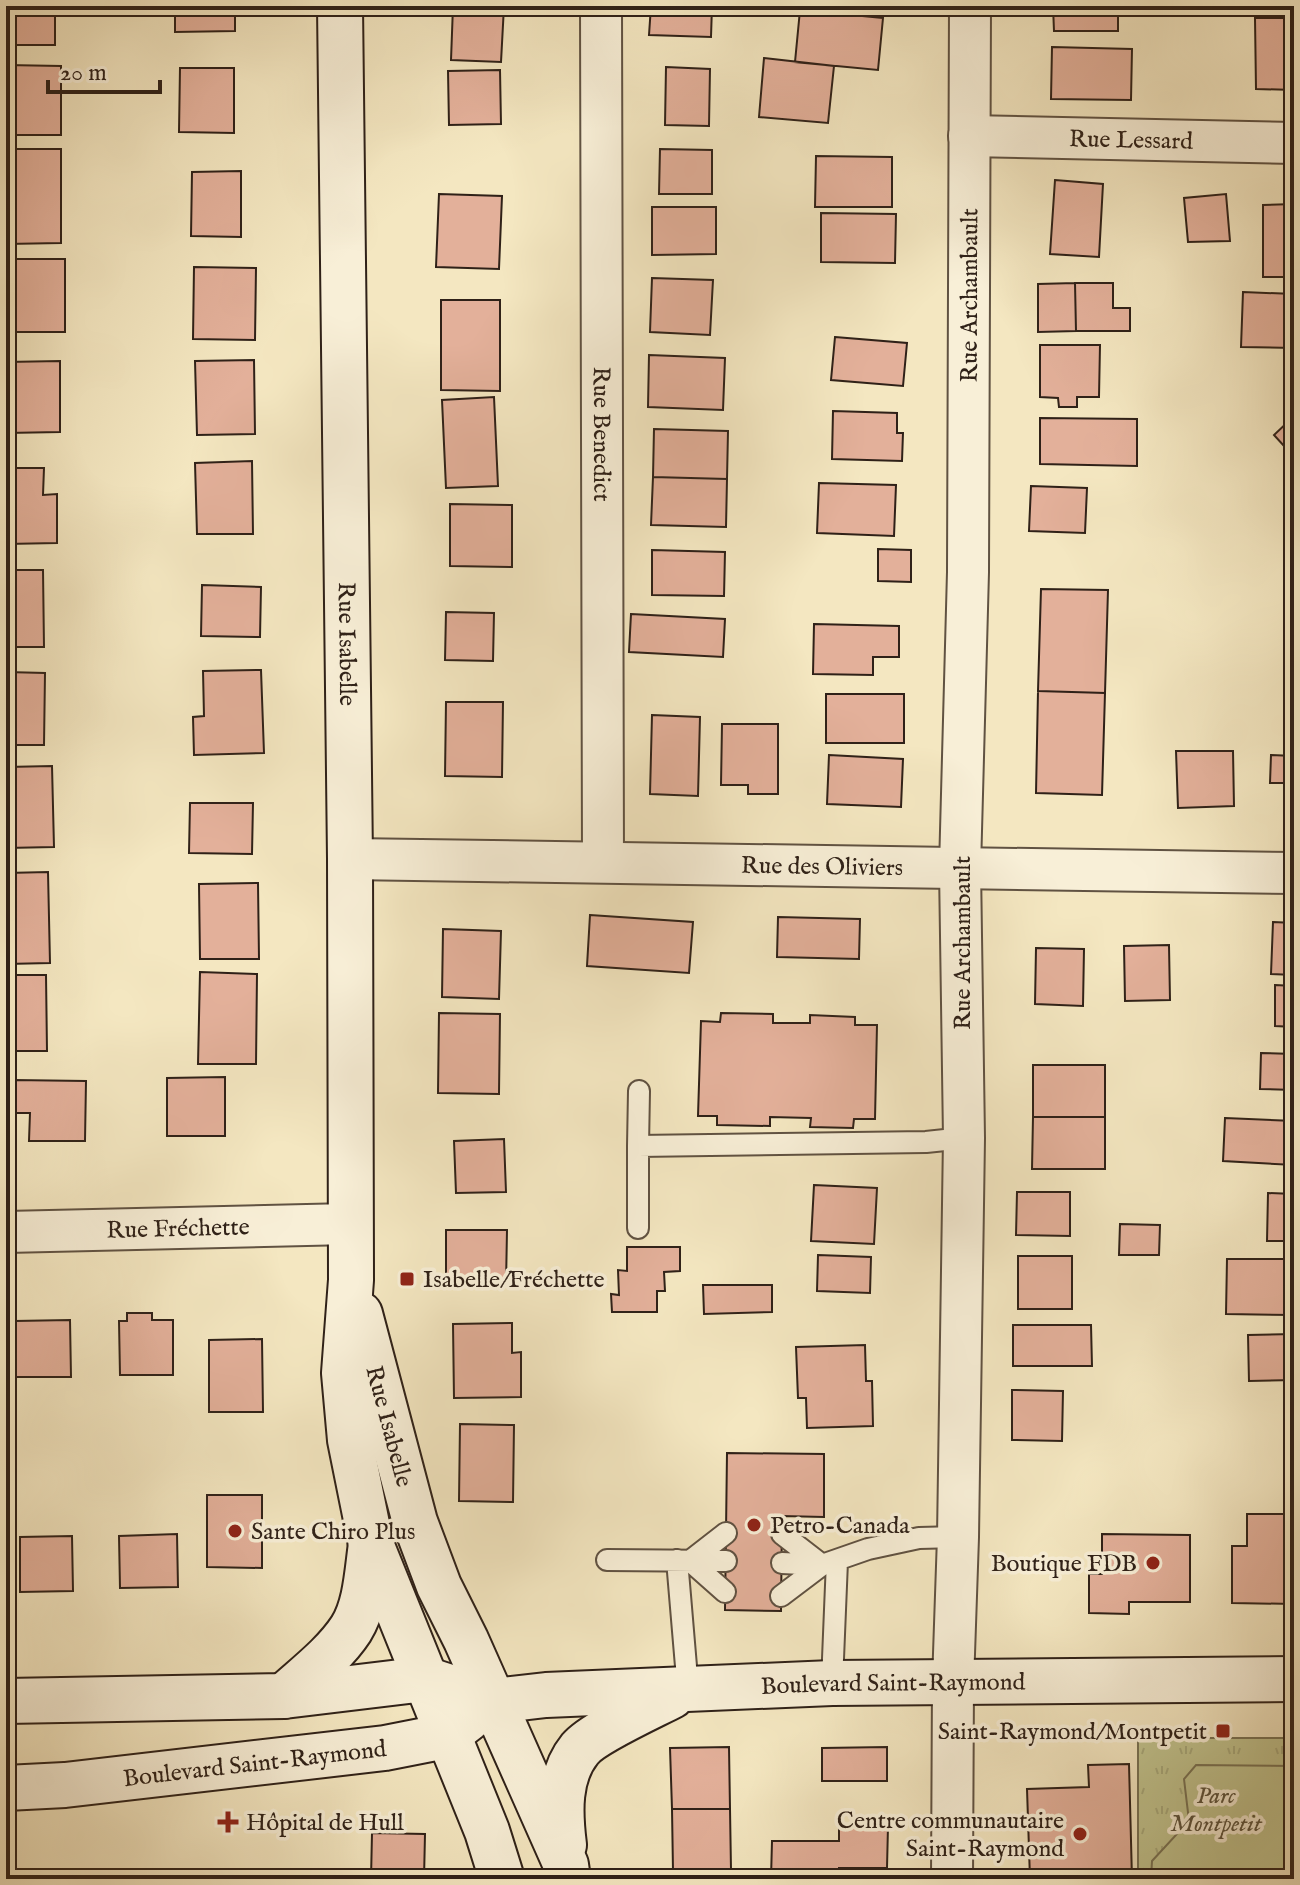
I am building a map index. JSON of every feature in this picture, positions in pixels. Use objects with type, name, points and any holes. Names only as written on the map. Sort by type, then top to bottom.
[{"type":"street","name":"Rue Isabelle","points":[[340,6],[350,859],[351,1280],[344,1373],[348,1426],[371,1544],[446,1736],[487,1831],[502,1879]]},
{"type":"street","name":"Rue Benedict","points":[[601,6],[603,862]]},
{"type":"street","name":"Rue Archambault","points":[[952,1879],[964,1138],[960,868],[968,572],[970,6]]},
{"type":"street","name":"Rue Lessard","points":[[969,136],[1294,143]]},
{"type":"street","name":"Rue des Oliviers","points":[[350,859],[1294,873]]},
{"type":"street","name":"Rue Fréchette","points":[[6,1232],[349,1224]]},
{"type":"street","name":"Rue Isabelle","points":[[351,1280],[415,1522],[439,1586],[567,1872]]},
{"type":"street","points":[[284,1696],[328,1656],[351,1629],[363,1597],[371,1544]]},
{"type":"street","name":"Boulevard Saint-Raymond","points":[[6,1701],[284,1696],[425,1679],[493,1701],[546,1695],[832,1683],[1294,1679]]},
{"type":"street","points":[[567,1872],[560,1810],[567,1773],[581,1748],[612,1727],[685,1690]]},
{"type":"street","name":"Boulevard Saint-Raymond","points":[[6,1788],[65,1785],[385,1748],[446,1736],[493,1701]]},
{"type":"lane","points":[[638,1228],[639,1091]]},
{"type":"lane","points":[[638,1146],[926,1142],[964,1138]]},
{"type":"lane","points":[[683,1560],[726,1533]]},
{"type":"lane","points":[[782,1534],[830,1563]]},
{"type":"lane","points":[[781,1596],[830,1563],[868,1549],[919,1538],[958,1537]]},
{"type":"lane","points":[[607,1560],[726,1561]]},
{"type":"lane","points":[[683,1560],[725,1592]]},
{"type":"lane","points":[[683,1560],[685,1690]]},
{"type":"lane","points":[[782,1563],[830,1563]]},
{"type":"lane","points":[[830,1563],[832,1683]]},
{"type":"green space","name":"Parc Montpetit","points":[[1138,1738],[1294,1738],[1294,1879],[1138,1879]]},
{"type":"green space","name":"Parc Montpetit","points":[[1196,1765],[1294,1766],[1294,1879],[1151,1879],[1152,1861],[1189,1821],[1184,1779]]},
{"type":"building","points":[[6,6],[55,6],[55,45],[6,45]]},
{"type":"building","points":[[175,6],[235,6],[235,31],[175,32]]},
{"type":"building","points":[[453,6],[504,6],[501,62],[451,60]]},
{"type":"building","points":[[651,6],[712,6],[711,37],[649,35]]},
{"type":"building","points":[[1053,6],[1118,6],[1118,31],[1054,31]]},
{"type":"building","points":[[800,10],[883,18],[878,70],[795,62]]},
{"type":"building","points":[[1255,18],[1294,18],[1294,90],[1256,89]]},
{"type":"building","points":[[1052,47],[1132,49],[1131,100],[1051,99]]},
{"type":"building","points":[[764,58],[834,66],[828,123],[759,117]]},
{"type":"building","points":[[6,65],[61,66],[61,135],[6,135]]},
{"type":"building","points":[[666,67],[710,69],[709,126],[665,125]]},
{"type":"building","points":[[180,68],[234,68],[234,133],[179,132]]},
{"type":"building","points":[[500,70],[501,124],[449,125],[448,71]]},
{"type":"building","points":[[6,149],[61,149],[61,243],[6,244]]},
{"type":"building","points":[[660,149],[712,150],[712,194],[659,194]]},
{"type":"building","points":[[816,156],[892,157],[892,207],[815,207]]},
{"type":"building","points":[[241,171],[241,237],[191,236],[192,172]]},
{"type":"building","points":[[1055,180],[1103,184],[1099,257],[1050,254]]},
{"type":"building","points":[[439,194],[502,196],[499,269],[436,267]]},
{"type":"building","points":[[1226,194],[1230,241],[1188,242],[1184,198]]},
{"type":"building","points":[[1294,204],[1294,277],[1263,277],[1263,205]]},
{"type":"building","points":[[652,207],[716,207],[716,254],[652,255]]},
{"type":"building","points":[[821,213],[896,214],[895,263],[821,262]]},
{"type":"building","points":[[6,259],[65,259],[65,332],[6,332]]},
{"type":"building","points":[[194,267],[256,268],[255,340],[193,339]]},
{"type":"building","points":[[652,278],[713,280],[710,335],[650,332]]},
{"type":"building","points":[[1075,283],[1113,283],[1113,308],[1130,308],[1130,331],[1076,331]]},
{"type":"building","points":[[1075,283],[1076,331],[1038,332],[1038,284]]},
{"type":"building","points":[[1243,292],[1294,294],[1294,348],[1241,347]]},
{"type":"building","points":[[441,300],[500,300],[500,391],[441,390]]},
{"type":"building","points":[[835,337],[907,343],[903,386],[831,380]]},
{"type":"building","points":[[1040,345],[1100,345],[1099,397],[1077,397],[1077,407],[1059,407],[1058,398],[1040,397]]},
{"type":"building","points":[[649,355],[725,358],[723,410],[648,407]]},
{"type":"building","points":[[254,360],[255,434],[197,435],[195,361]]},
{"type":"building","points":[[60,361],[60,432],[6,433],[6,362]]},
{"type":"building","points":[[494,397],[498,486],[446,488],[442,400]]},
{"type":"building","points":[[833,411],[897,413],[897,433],[903,433],[902,461],[832,459]]},
{"type":"building","points":[[1294,416],[1294,457],[1274,435]]},
{"type":"building","points":[[1040,418],[1137,419],[1137,466],[1040,464]]},
{"type":"building","points":[[654,429],[728,431],[727,479],[653,477]]},
{"type":"building","points":[[252,461],[253,534],[197,534],[195,463]]},
{"type":"building","points":[[6,468],[44,468],[43,495],[57,494],[57,543],[6,544]]},
{"type":"building","points":[[653,477],[727,479],[726,527],[651,525]]},
{"type":"building","points":[[819,483],[896,485],[894,536],[817,533]]},
{"type":"building","points":[[1031,486],[1087,488],[1085,533],[1029,531]]},
{"type":"building","points":[[450,504],[512,505],[512,567],[450,566]]},
{"type":"building","points":[[878,549],[911,550],[911,582],[878,581]]},
{"type":"building","points":[[652,550],[725,552],[724,596],[652,595]]},
{"type":"building","points":[[6,570],[43,570],[44,647],[6,647]]},
{"type":"building","points":[[202,585],[261,587],[260,637],[201,636]]},
{"type":"building","points":[[1041,589],[1108,590],[1105,693],[1038,691]]},
{"type":"building","points":[[446,612],[494,613],[493,661],[445,660]]},
{"type":"building","points":[[631,614],[725,619],[723,657],[629,652]]},
{"type":"building","points":[[814,624],[899,626],[899,657],[873,657],[873,675],[813,674]]},
{"type":"building","points":[[261,670],[264,753],[194,755],[193,717],[204,716],[203,671]]},
{"type":"building","points":[[6,672],[45,673],[44,745],[6,745]]},
{"type":"building","points":[[1038,691],[1105,693],[1102,795],[1036,793]]},
{"type":"building","points":[[826,694],[904,694],[904,743],[826,743]]},
{"type":"building","points":[[446,702],[503,702],[502,777],[445,776]]},
{"type":"building","points":[[652,715],[700,717],[698,796],[650,794]]},
{"type":"building","points":[[722,724],[778,724],[778,794],[748,794],[748,785],[721,785]]},
{"type":"building","points":[[1176,751],[1233,751],[1234,806],[1178,808]]},
{"type":"building","points":[[829,755],[903,759],[901,807],[827,804]]},
{"type":"building","points":[[1271,755],[1294,756],[1294,807],[1285,806],[1286,783],[1270,783]]},
{"type":"building","points":[[52,766],[54,847],[6,848],[6,767]]},
{"type":"building","points":[[190,803],[253,803],[252,854],[189,853]]},
{"type":"building","points":[[48,872],[50,963],[6,964],[6,873]]},
{"type":"building","points":[[258,883],[259,959],[200,959],[199,884]]},
{"type":"building","points":[[590,915],[693,922],[689,973],[587,966]]},
{"type":"building","points":[[778,917],[860,919],[859,959],[777,957]]},
{"type":"building","points":[[1273,922],[1294,923],[1294,975],[1271,974]]},
{"type":"building","points":[[443,929],[501,931],[499,999],[442,997]]},
{"type":"building","points":[[1169,945],[1170,1000],[1125,1001],[1124,946]]},
{"type":"building","points":[[1036,948],[1084,949],[1083,1006],[1035,1004]]},
{"type":"building","points":[[200,972],[257,974],[256,1064],[198,1064]]},
{"type":"building","points":[[6,975],[46,975],[47,1051],[6,1051]]},
{"type":"building","points":[[1275,985],[1294,986],[1294,1027],[1275,1026]]},
{"type":"building","points":[[439,1013],[500,1014],[499,1094],[438,1093]]},
{"type":"building","points":[[721,1013],[773,1014],[773,1023],[810,1023],[810,1015],[855,1017],[855,1025],[877,1025],[875,1119],[854,1119],[853,1128],[810,1127],[811,1118],[770,1117],[770,1126],[717,1125],[717,1116],[698,1116],[701,1021],[720,1022]]},
{"type":"building","points":[[1261,1053],[1294,1054],[1294,1090],[1260,1089]]},
{"type":"building","points":[[1033,1065],[1105,1065],[1105,1117],[1033,1117]]},
{"type":"building","points":[[225,1077],[225,1136],[167,1136],[167,1078]]},
{"type":"building","points":[[13,1080],[86,1081],[85,1141],[29,1141],[30,1113],[13,1113]]},
{"type":"building","points":[[1033,1117],[1105,1117],[1105,1169],[1032,1169]]},
{"type":"building","points":[[1225,1118],[1294,1121],[1294,1165],[1223,1161]]},
{"type":"building","points":[[504,1139],[506,1192],[456,1193],[454,1141]]},
{"type":"building","points":[[814,1185],[877,1188],[874,1244],[811,1241]]},
{"type":"building","points":[[1017,1192],[1070,1192],[1070,1236],[1016,1235]]},
{"type":"building","points":[[1268,1193],[1294,1194],[1294,1241],[1267,1241]]},
{"type":"building","points":[[1120,1224],[1160,1225],[1159,1255],[1119,1255]]},
{"type":"building","points":[[446,1230],[507,1230],[506,1284],[446,1284]]},
{"type":"building","points":[[627,1247],[680,1247],[680,1271],[664,1272],[665,1291],[657,1291],[657,1312],[612,1312],[611,1294],[619,1295],[618,1270],[627,1271]]},
{"type":"building","points":[[818,1255],[871,1257],[870,1293],[817,1291]]},
{"type":"building","points":[[1018,1256],[1072,1256],[1072,1309],[1018,1309]]},
{"type":"building","points":[[1227,1259],[1294,1259],[1294,1315],[1226,1314]]},
{"type":"building","points":[[703,1285],[772,1285],[772,1312],[704,1314]]},
{"type":"building","points":[[127,1313],[152,1313],[152,1320],[173,1320],[173,1375],[120,1375],[119,1321],[127,1321]]},
{"type":"building","points":[[70,1320],[71,1377],[16,1377],[15,1321]]},
{"type":"building","points":[[512,1323],[512,1353],[521,1352],[521,1397],[454,1398],[453,1324]]},
{"type":"building","points":[[1013,1325],[1091,1325],[1092,1366],[1013,1366]]},
{"type":"building","points":[[1294,1334],[1294,1380],[1249,1381],[1248,1335]]},
{"type":"building","points":[[262,1339],[263,1412],[209,1412],[209,1340]]},
{"type":"building","points":[[865,1345],[866,1381],[872,1381],[873,1426],[807,1428],[806,1398],[798,1398],[796,1347]]},
{"type":"building","points":[[1012,1390],[1063,1391],[1062,1441],[1012,1440]]},
{"type":"building","points":[[460,1424],[514,1425],[513,1502],[459,1501]]},
{"type":"building","name":"Petro-Canada","points":[[727,1453],[824,1454],[824,1517],[782,1516],[781,1611],[725,1610]]},
{"type":"building","points":[[1286,1485],[1294,1485],[1294,1604],[1232,1603],[1232,1546],[1247,1546],[1247,1514],[1285,1514]]},
{"type":"building","name":"Sante Chiro Plus","points":[[207,1495],[262,1495],[262,1568],[207,1567]]},
{"type":"building","points":[[177,1534],[178,1587],[120,1588],[119,1536]]},
{"type":"building","points":[[1102,1534],[1190,1535],[1190,1602],[1129,1602],[1129,1614],[1089,1613],[1089,1574],[1102,1574]]},
{"type":"building","points":[[72,1536],[73,1591],[20,1592],[20,1537]]},
{"type":"building","points":[[729,1747],[730,1809],[672,1809],[670,1748]]},
{"type":"building","points":[[887,1747],[887,1781],[822,1781],[822,1748]]},
{"type":"building","name":"Centre communautaire Saint-Raymond","points":[[1129,1764],[1132,1879],[1030,1879],[1027,1789],[1089,1787],[1088,1765]]},
{"type":"building","points":[[672,1809],[730,1809],[731,1870],[673,1871]]},
{"type":"building","points":[[839,1826],[888,1826],[887,1868],[839,1868],[839,1879],[771,1879],[772,1841],[839,1841]]},
{"type":"building","points":[[372,1833],[425,1834],[424,1879],[371,1879]]},
{"type":"place","name":"Isabelle/Fréchette","points":[[407,1279]]},
{"type":"place","name":"Petro-Canada","points":[[754,1525]]},
{"type":"place","name":"Sante Chiro Plus","points":[[235,1531]]},
{"type":"place","name":"Boutique FDB","points":[[1153,1563]]},
{"type":"place","name":"Saint-Raymond/Montpetit","points":[[1223,1731]]},
{"type":"place","name":"Hôpital de Hull","points":[[228,1822]]},
{"type":"place","name":"Centre communautaire Saint-Raymond","points":[[1080,1834]]}]
